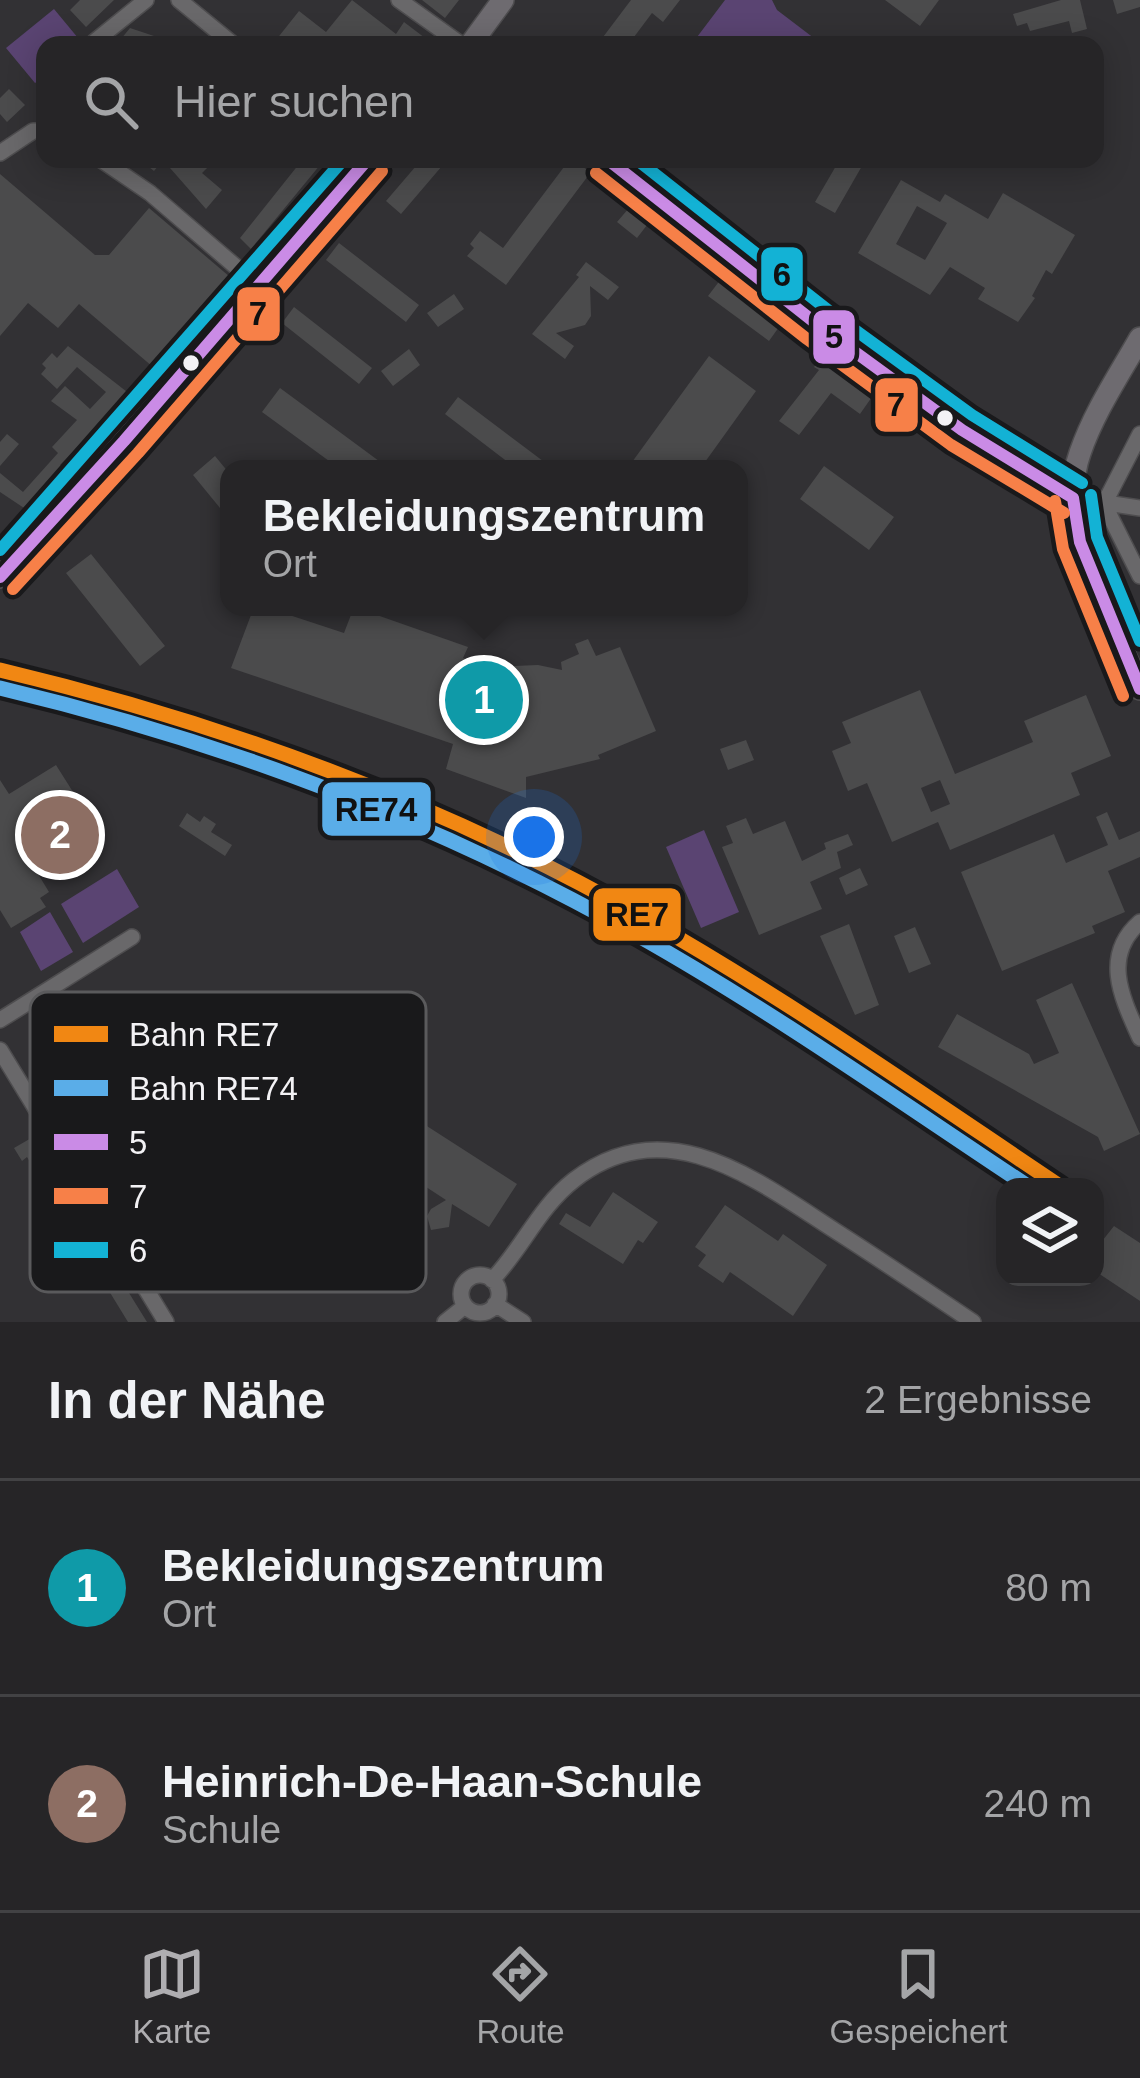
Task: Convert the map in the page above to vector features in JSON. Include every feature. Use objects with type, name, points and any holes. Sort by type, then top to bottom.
[{"type":"street","points":[[102,36],[146,0]]},
{"type":"street","points":[[179,0],[223,36]]},
{"type":"street","points":[[399,0],[453,36]]},
{"type":"street","points":[[473,36],[503,0]]},
{"type":"street","points":[[0,153],[36,131]]},
{"type":"street","points":[[113,168],[150,193],[256,284]]},
{"type":"street","points":[[0,577],[360,168]]},
{"type":"street","points":[[619,168],[818,325],[962,430],[1073,498],[1140,508]]},
{"type":"street","points":[[1140,338],[1081,449],[1073,498],[1080,542],[1140,689]]},
{"type":"street","points":[[1104,504],[1140,434]]},
{"type":"street","points":[[1104,504],[1140,576]]},
{"type":"street","points":[[1140,922],[1120,947],[1116,964],[1120,994],[1140,1038]]},
{"type":"street","points":[[45,992],[132,937]]},
{"type":"street","points":[[0,1020],[30,1001]]},
{"type":"street","points":[[0,1050],[30,1099]]},
{"type":"street","points":[[492,1280],[514,1258],[544,1210],[574,1179],[605,1162],[644,1151],[676,1152],[730,1164],[973,1322]]},
{"type":"street","points":[[482,1276],[492,1280],[499,1294],[495,1304],[479,1313],[465,1306],[461,1291],[467,1280],[482,1276]]},
{"type":"street","points":[[148,1292],[166,1322]]},
{"type":"street","points":[[495,1304],[523,1322]]},
{"type":"street","points":[[445,1322],[465,1306]]},
{"type":"shaded area","points":[[725,0],[772,0],[777,10],[811,36],[698,36]]},
{"type":"shaded area","points":[[54,9],[76,36],[36,36],[35,83],[6,48]]},
{"type":"shaded area","points":[[704,830],[739,912],[701,928],[666,847]]},
{"type":"shaded area","points":[[117,869],[139,907],[83,943],[61,904]]},
{"type":"shaded area","points":[[50,912],[73,952],[41,971],[20,932]]},
{"type":"building","points":[[80,0],[114,0],[86,27],[70,10]]},
{"type":"building","points":[[352,0],[396,34],[404,22],[422,36],[279,36],[299,11],[326,32]]},
{"type":"building","points":[[422,0],[459,0],[445,18]]},
{"type":"building","points":[[631,0],[680,0],[663,22],[652,13],[635,36],[604,36]]},
{"type":"building","points":[[885,0],[939,0],[920,26]]},
{"type":"building","points":[[1061,0],[1080,0],[1087,29],[1072,33],[1069,21],[1030,31],[1027,23],[1017,26],[1013,14]]},
{"type":"building","points":[[1113,0],[1140,0],[1140,7],[1117,14]]},
{"type":"building","points":[[130,28],[154,36],[123,36]]},
{"type":"building","points":[[9,89],[25,105],[7,122],[0,114],[0,98]]},
{"type":"building","points":[[170,168],[207,168],[202,173],[222,190],[206,209]]},
{"type":"building","points":[[296,168],[318,168],[251,249],[240,238]]},
{"type":"building","points":[[414,168],[440,168],[401,214],[386,201]]},
{"type":"building","points":[[563,168],[591,172],[506,285],[467,256],[480,231],[503,248]]},
{"type":"building","points":[[835,168],[861,168],[835,213],[815,202]]},
{"type":"building","points":[[0,174],[95,255],[109,255],[149,208],[230,277],[207,303],[215,310],[197,331],[190,324],[153,367],[79,304],[58,328],[28,303],[0,336]]},
{"type":"building","points":[[901,180],[940,202],[945,194],[988,219],[1003,193],[1075,235],[1052,274],[1046,270],[1018,322],[978,299],[985,288],[950,267],[930,295],[858,253]],"holes":[[[917,206],[947,223],[925,260],[896,244]]]},
{"type":"building","points":[[635,201],[654,216],[637,238],[617,222]]},
{"type":"building","points":[[339,243],[419,305],[406,322],[326,260]]},
{"type":"building","points":[[586,262],[619,287],[608,300],[590,286],[591,316],[585,325],[556,333],[574,346],[565,359],[532,334]]},
{"type":"building","points":[[724,275],[784,320],[769,341],[708,296]]},
{"type":"building","points":[[454,294],[464,309],[438,327],[427,313]]},
{"type":"building","points":[[294,307],[372,368],[359,384],[282,323]]},
{"type":"building","points":[[68,346],[131,395],[91,445],[81,443],[60,465],[66,470],[30,512],[0,492],[0,473],[23,492],[58,453],[52,447],[77,420],[51,401],[65,386],[90,409],[106,392],[77,367],[57,389],[41,374],[46,368],[42,364],[52,353],[57,358]]},
{"type":"building","points":[[409,349],[420,365],[393,386],[381,371]]},
{"type":"building","points":[[826,352],[846,367],[842,371],[874,394],[860,414],[831,393],[799,435],[779,421],[819,370],[814,367]]},
{"type":"building","points":[[709,356],[756,391],[706,460],[634,460]]},
{"type":"building","points":[[280,388],[378,460],[328,460],[262,412]]},
{"type":"building","points":[[458,397],[542,460],[505,460],[445,414]]},
{"type":"building","points":[[7,434],[19,444],[0,466],[0,442]]},
{"type":"building","points":[[215,456],[220,462],[220,508],[193,475]]},
{"type":"building","points":[[824,466],[894,517],[869,550],[800,499]]},
{"type":"building","points":[[91,554],[165,646],[140,666],[66,573]]},
{"type":"building","points":[[251,616],[292,616],[344,633],[351,616],[380,616],[468,647],[463,658],[486,667],[538,665],[562,670],[561,662],[579,654],[575,644],[588,639],[596,656],[620,647],[656,731],[598,755],[600,759],[526,777],[526,798],[446,769],[453,744],[231,668]]},
{"type":"building","points":[[920,690],[955,774],[1033,742],[1024,721],[1086,695],[1111,756],[1071,773],[1080,795],[950,850],[938,822],[892,842],[867,783],[848,791],[832,751],[851,743],[842,722]],"holes":[[[940,780],[950,804],[931,812],[921,788]]]},
{"type":"building","points":[[746,740],[754,760],[728,770],[720,749]]},
{"type":"building","points":[[56,765],[80,803],[18,841],[49,892],[40,898],[46,907],[11,928],[0,910],[0,780],[9,794]]},
{"type":"building","points":[[1107,812],[1119,840],[1140,831],[1140,857],[1108,871],[1125,912],[1092,926],[1095,933],[1002,971],[961,872],[1054,834],[1066,863],[1108,845],[1096,817]]},
{"type":"building","points":[[187,813],[200,822],[204,816],[216,824],[211,832],[232,845],[225,856],[179,826]]},
{"type":"building","points":[[746,818],[753,834],[785,821],[802,861],[826,849],[824,843],[848,834],[853,845],[837,852],[841,868],[810,882],[822,909],[759,935],[722,847],[733,843],[726,826]]},
{"type":"building","points":[[860,868],[868,885],[846,895],[839,878]]},
{"type":"building","points":[[849,924],[879,1005],[855,1015],[820,936]]},
{"type":"building","points":[[915,927],[931,964],[909,973],[894,936]]},
{"type":"building","points":[[1072,983],[1140,1134],[1104,1151],[1098,1137],[938,1047],[957,1014],[1029,1054],[1034,1064],[1059,1053],[1036,1000]]},
{"type":"building","points":[[426,1125],[517,1184],[489,1227],[452,1204],[449,1227],[431,1230],[427,1216],[446,1200],[426,1187]]},
{"type":"building","points":[[30,1139],[30,1162],[27,1157],[22,1161],[14,1148]]},
{"type":"building","points":[[613,1192],[658,1222],[643,1243],[638,1240],[623,1264],[559,1224],[566,1213],[590,1227]]},
{"type":"building","points":[[725,1205],[778,1241],[783,1234],[827,1265],[793,1316],[730,1272],[723,1283],[698,1266],[706,1255],[695,1247]]},
{"type":"building","points":[[1114,1226],[1140,1243],[1140,1301],[1104,1277],[1104,1239]]},
{"type":"building","points":[[110,1292],[129,1292],[147,1322],[128,1322]]},
{"type":"railway","points":[[216,738],[377,788]]},
{"type":"rail line","name":"RE7","points":[[0,670],[252,743],[494,840],[702,952],[1048,1178]]},
{"type":"rail line","name":"RE74","points":[[0,688],[247,760],[484,856],[637,935],[737,994],[1016,1178]]},
{"type":"transit line","name":"6","points":[[0,550],[336,168]]},
{"type":"transit line","name":"5","points":[[0,577],[360,168]]},
{"type":"transit line","name":"5","points":[[618,168],[818,325],[962,430],[1073,498]]},
{"type":"transit line","name":"6","points":[[647,168],[829,311],[972,415],[1082,483]]},
{"type":"transit line","name":"7","points":[[13,589],[138,453],[382,171]]},
{"type":"transit line","name":"7","points":[[596,173],[951,445],[1064,513]]},
{"type":"transit line","name":"6","points":[[1091,495],[1097,537],[1140,641]]},
{"type":"transit line","name":"5","points":[[1073,498],[1080,542],[1140,689]]},
{"type":"transit line","name":"7","points":[[1055,501],[1063,549],[1123,696]]},
{"type":"place","name":"Bekleidungszentrum","points":[[484,700]]},
{"type":"place","name":"Heinrich-De-Haan-Schule","points":[[60,835]]}]
